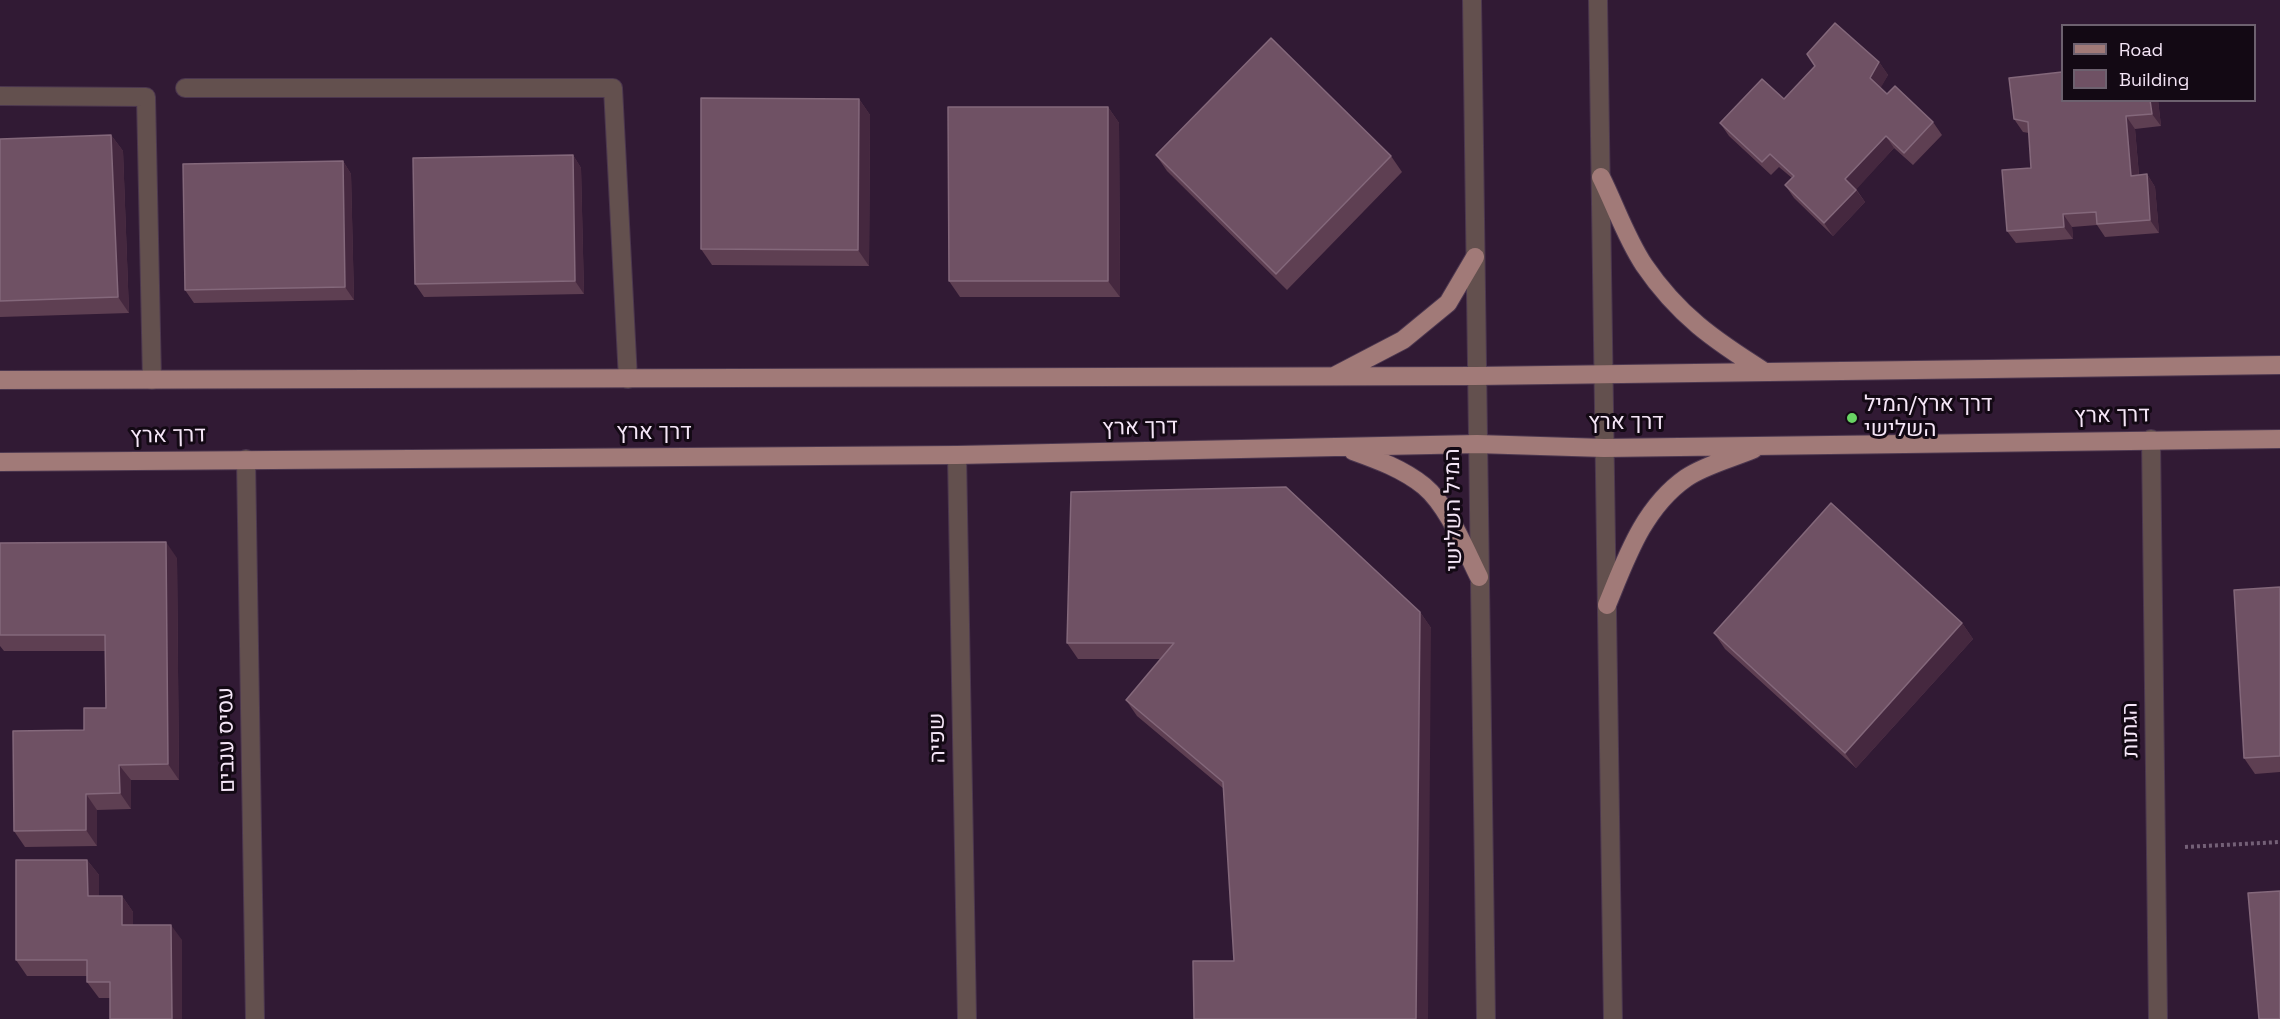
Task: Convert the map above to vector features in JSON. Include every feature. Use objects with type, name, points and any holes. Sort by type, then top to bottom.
[{"type":"main road","points":[[1600,177],[1643,264],[1678,307],[1712,339],[1764,372]]},
{"type":"main road","points":[[1333,376],[1403,340],[1448,303],[1475,257]]},
{"type":"main road","points":[[0,380],[1476,376],[2280,365]]},
{"type":"main road","name":"דרך ארץ","points":[[0,462],[957,455],[1477,444],[1604,448],[2280,439]]},
{"type":"main road","points":[[1606,605],[1631,547],[1651,511],[1687,477],[1764,445]]},
{"type":"main road","points":[[1343,447],[1390,465],[1425,487],[1452,523],[1479,577]]},
{"type":"street","name":"המיל השלישי","points":[[1472,0],[1486,1019]]},
{"type":"street","points":[[1598,0],[1613,1019]]},
{"type":"street","points":[[185,88],[613,88],[628,378]]},
{"type":"street","points":[[0,96],[146,97],[153,380]]},
{"type":"street","name":"הגתות","points":[[2151,440],[2158,1019]]},
{"type":"street","name":"שפיה","points":[[957,455],[967,1019]]},
{"type":"street","name":"עסיס ענבים","points":[[246,459],[255,1019]]},
{"type":"path","points":[[2156,848],[2280,842]]},
{"type":"building","points":[[1835,23],[1879,62],[1870,78],[1887,94],[1895,86],[1933,122],[1904,153],[1886,136],[1845,179],[1856,190],[1824,223],[1785,185],[1794,176],[1770,154],[1762,162],[1720,123],[1762,79],[1784,99],[1815,66],[1807,54]]},
{"type":"building","points":[[1271,38],[1391,156],[1276,274],[1156,155]]},
{"type":"building","points":[[2061,72],[2061,102],[2150,102],[2152,114],[2126,116],[2131,176],[2147,174],[2150,220],[2097,224],[2096,212],[2063,214],[2064,227],[2007,231],[2002,170],[2031,168],[2028,122],[2014,119],[2009,78]]},
{"type":"building","points":[[701,98],[859,99],[858,250],[701,249]]},
{"type":"building","points":[[948,107],[1108,107],[1108,281],[949,281]]},
{"type":"building","points":[[111,135],[118,297],[0,301],[0,139]]},
{"type":"building","points":[[573,155],[575,281],[415,284],[413,158]]},
{"type":"building","points":[[343,161],[345,287],[185,290],[183,164]]},
{"type":"building","points":[[1286,487],[1420,612],[1416,1019],[1194,1019],[1193,961],[1234,961],[1223,782],[1126,700],[1174,643],[1067,643],[1071,492]]},
{"type":"building","points":[[1831,503],[1962,623],[1845,753],[1714,633]]},
{"type":"building","points":[[166,542],[168,764],[119,765],[120,793],[86,794],[86,830],[14,831],[13,731],[84,730],[84,708],[106,708],[105,635],[0,635],[0,543]]},
{"type":"building","points":[[2280,587],[2280,756],[2244,758],[2234,590]]},
{"type":"building","points":[[16,860],[87,860],[88,896],[122,896],[122,925],[171,925],[172,1019],[110,1019],[110,982],[87,982],[87,960],[16,960]]},
{"type":"building","points":[[2280,891],[2280,1019],[2259,1019],[2248,893]]},
{"type":"place","name":"דרך ארץ/המיל השלישי","points":[[1852,418]]}]
